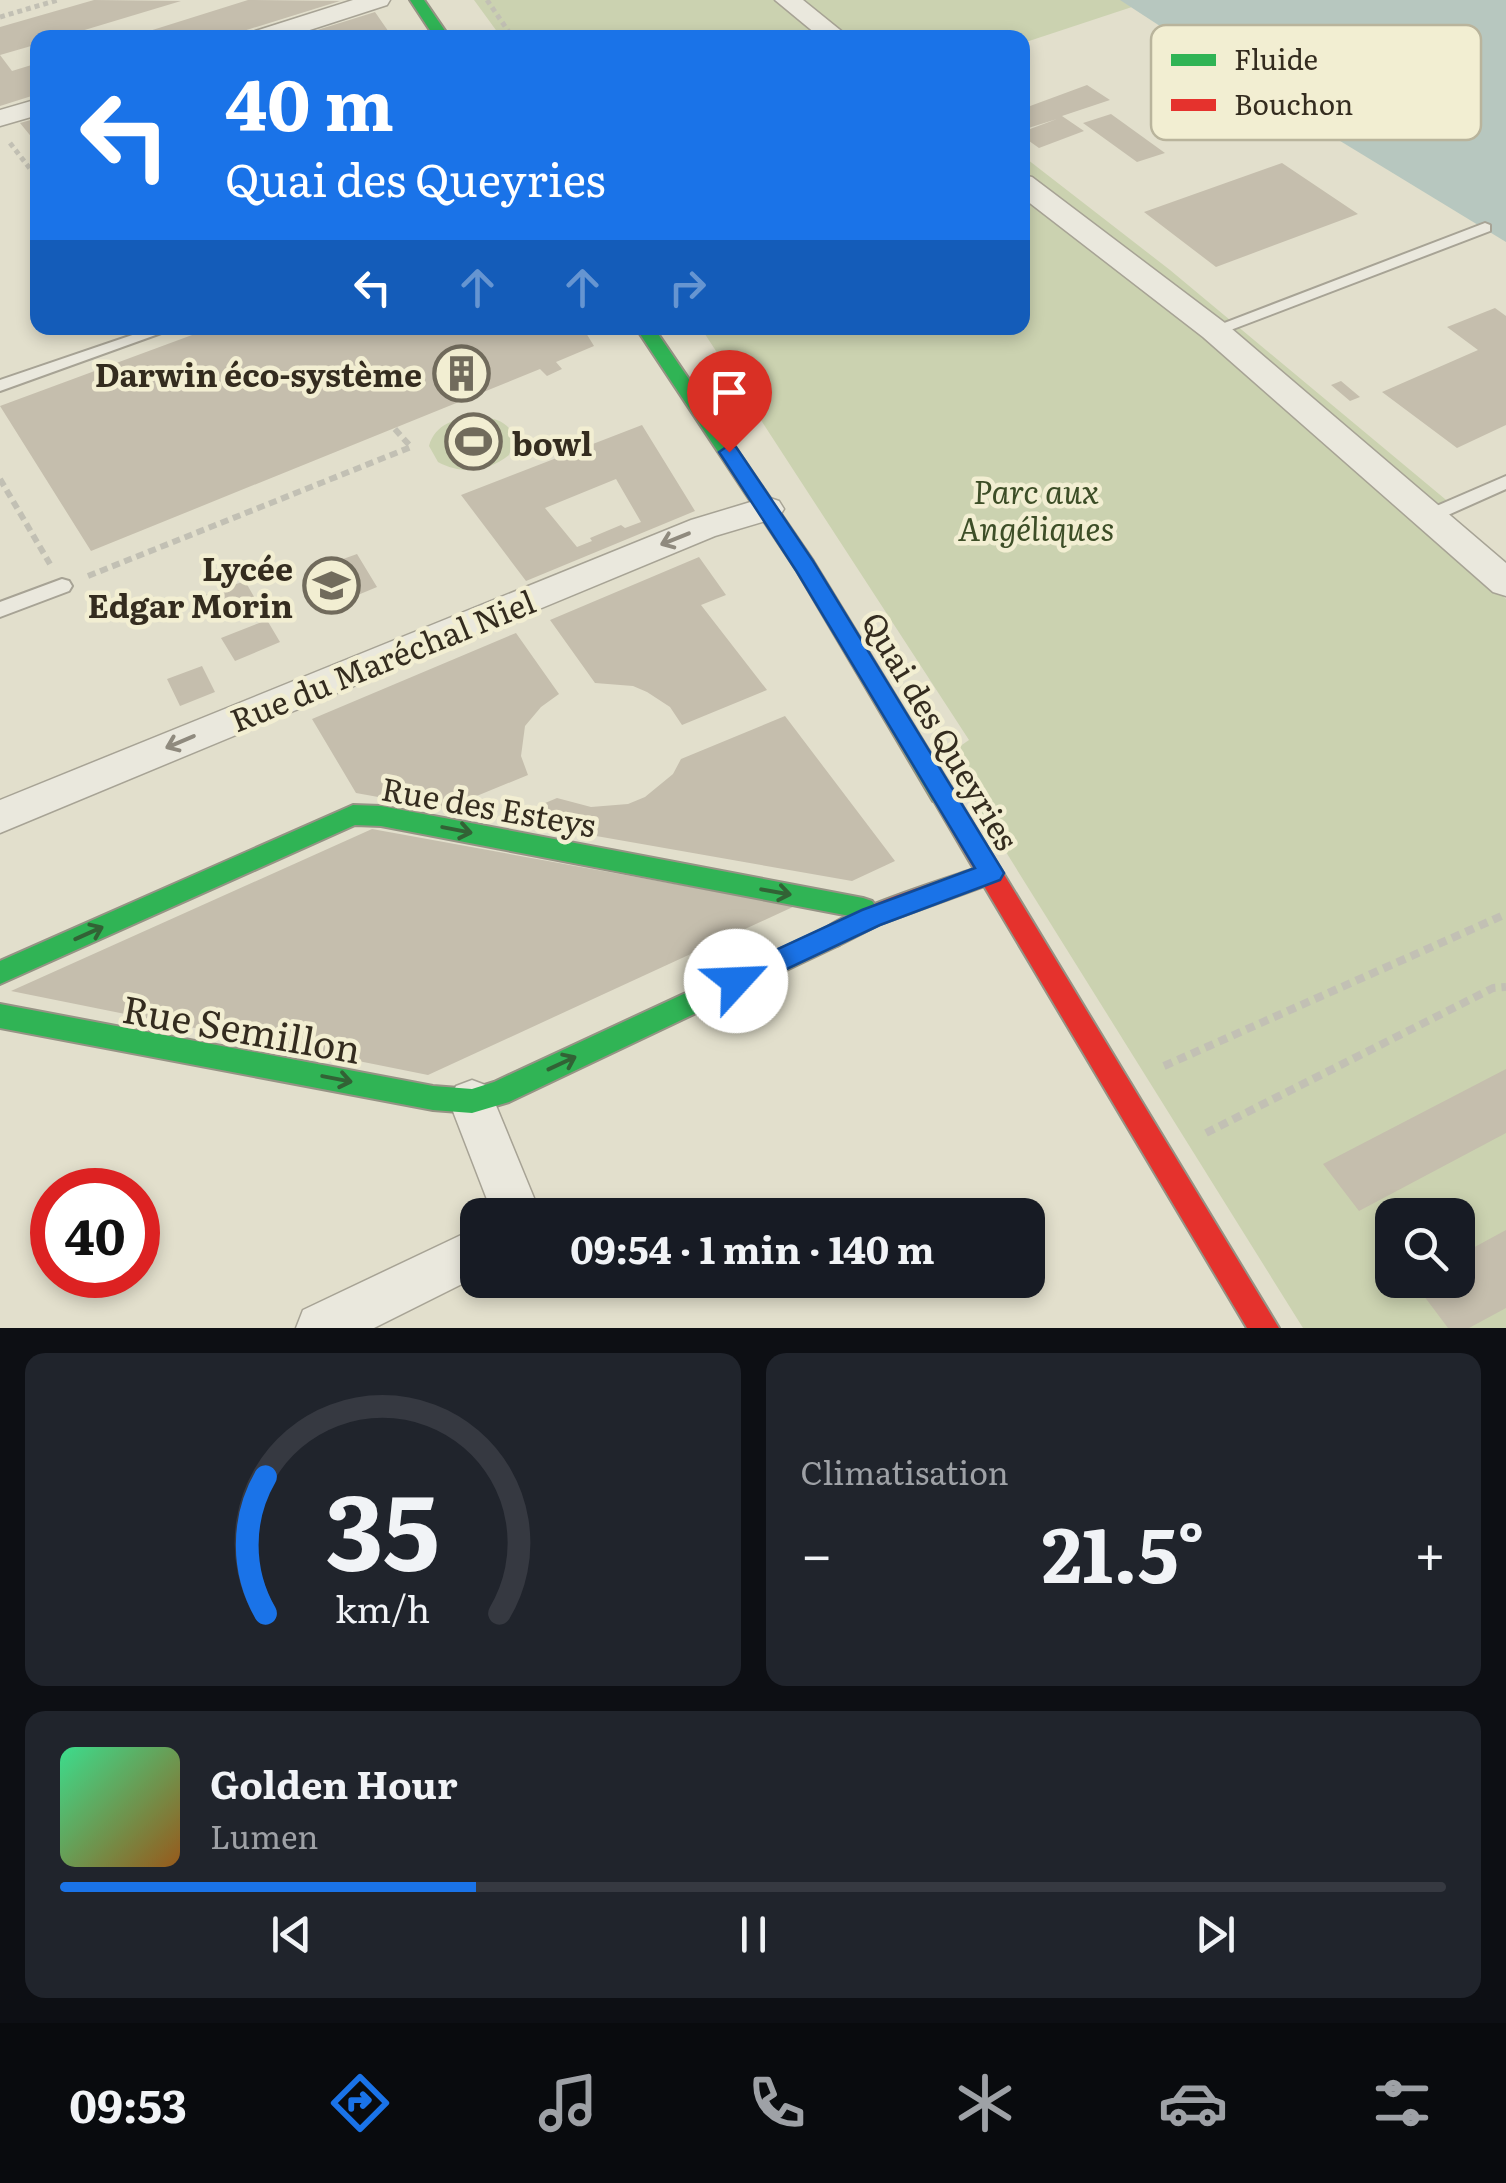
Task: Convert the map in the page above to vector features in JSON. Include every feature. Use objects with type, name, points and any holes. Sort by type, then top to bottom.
[{"type":"street","points":[[283,30],[378,0]]},
{"type":"street","points":[[417,0],[438,30]]},
{"type":"street","points":[[787,0],[827,30]]},
{"type":"street","points":[[0,118],[30,109]]},
{"type":"street","points":[[1030,189],[1214,330],[1506,583]]},
{"type":"street","name":"Quai des Queyries","points":[[651,335],[767,509],[992,873],[1264,1328]]},
{"type":"street","name":"Rue du Maréchal Niel","points":[[0,817],[703,528],[767,509]]},
{"type":"street","name":"Rue des Esteys","points":[[0,973],[353,815],[381,816],[863,908],[871,917]]},
{"type":"street","points":[[509,1198],[472,1101],[499,1093],[871,917],[992,873]]},
{"type":"street","name":"Rue Semillon","points":[[0,1016],[433,1098],[472,1101]]},
{"type":"street","points":[[321,1328],[460,1259]]},
{"type":"lane","points":[[1214,330],[1485,228]]},
{"type":"lane","points":[[0,386],[148,335]]},
{"type":"lane","points":[[1432,516],[1506,482]]},
{"type":"lane","points":[[0,610],[62,586]]},
{"type":"path","points":[[0,18],[58,0]]},
{"type":"path","points":[[487,0],[508,30]]},
{"type":"path","points":[[0,130],[30,168]]},
{"type":"path","points":[[0,479],[62,586],[412,447],[394,428]]},
{"type":"path","points":[[1118,1086],[1506,914]]},
{"type":"path","points":[[1160,1156],[1493,988],[1506,987]]},
{"type":"green space","points":[[474,0],[1125,0],[1135,6],[1030,41],[1030,30],[496,30]]},
{"type":"green space","name":"Parc aux Angéliques","points":[[1030,161],[1170,270],[1457,509],[1426,524],[1506,599],[1506,1328],[1303,1328],[946,756],[969,740],[706,335],[1030,335]]},
{"type":"green space","name":"bowl","points":[[477,416],[495,419],[509,428],[515,438],[509,455],[475,470],[456,469],[438,462],[429,446],[436,432],[454,421]]},
{"type":"shaded area","points":[[1120,0],[1506,0],[1506,242],[1339,140],[1481,140],[1481,25],[1158,25]]},
{"type":"building","points":[[94,0],[181,1],[85,30],[30,30],[30,46],[0,55],[0,27]]},
{"type":"building","points":[[248,0],[340,1],[247,30],[152,30]]},
{"type":"building","points":[[375,12],[387,30],[317,30]]},
{"type":"building","points":[[0,55],[12,71],[30,65],[30,97],[0,106]]},
{"type":"building","points":[[1087,85],[1110,100],[1062,116],[1084,131],[1039,148],[1030,142],[1030,129],[1057,119],[1030,127],[1030,106]]},
{"type":"building","points":[[1111,114],[1165,153],[1137,162],[1083,123]]},
{"type":"building","points":[[30,120],[30,135],[20,123]]},
{"type":"building","points":[[1282,163],[1358,214],[1216,267],[1144,212]]},
{"type":"building","points":[[1495,308],[1506,316],[1506,425],[1457,448],[1382,392],[1478,350],[1447,327]]},
{"type":"building","points":[[192,335],[587,335],[594,346],[556,362],[562,369],[547,376],[540,369],[91,551],[0,406]]},
{"type":"building","points":[[1341,381],[1360,397],[1350,401],[1331,385]]},
{"type":"building","points":[[642,425],[695,511],[526,581],[461,495]],"holes":[[[616,479],[641,522],[625,528],[621,525],[577,547],[545,508]]]},
{"type":"building","name":"Lycée Edgar Morin","points":[[357,554],[377,587],[329,607],[307,572]]},
{"type":"building","points":[[699,557],[726,595],[701,605],[767,690],[682,725],[670,707],[647,692],[633,686],[595,683],[550,620]]},
{"type":"building","points":[[245,581],[257,602],[215,619],[202,596]]},
{"type":"building","points":[[267,620],[280,642],[235,661],[221,638]]},
{"type":"building","points":[[516,633],[559,694],[525,726],[521,756],[528,775],[445,809],[356,793],[312,719]]},
{"type":"building","points":[[202,666],[215,692],[180,706],[167,679]]},
{"type":"building","points":[[785,716],[895,861],[852,881],[505,820],[557,798],[591,807],[628,804],[645,797],[673,774],[681,759]]},
{"type":"building","points":[[372,829],[795,906],[428,1075],[11,991]]},
{"type":"building","points":[[1506,1069],[1506,1133],[1384,1198],[1375,1198],[1375,1203],[1359,1211],[1323,1164]]},
{"type":"building","points":[[1506,1230],[1506,1308],[1469,1328],[1448,1328],[1426,1298],[1475,1298],[1475,1247]]},
{"type":"traffic: fast","points":[[417,0],[438,30]]},
{"type":"traffic: fast","points":[[650,335],[805,566],[942,794]]},
{"type":"traffic: fast","points":[[0,973],[353,815],[381,816],[863,908],[871,917]]},
{"type":"traffic: fast","points":[[0,1016],[433,1098],[472,1101],[499,1093],[830,937]]},
{"type":"traffic: jam","points":[[942,794],[1264,1328]]},
{"type":"traffic: jam","points":[[830,937],[871,917],[991,873]]},
{"type":"place","name":"Darwin éco-système","points":[[461,373]]},
{"type":"place","name":"bowl","points":[[473,442]]},
{"type":"place","name":"Lycée Edgar Morin","points":[[332,585]]},
{"type":"route","points":[[729,452],[805,566],[992,873],[871,917],[736,981]]}]
